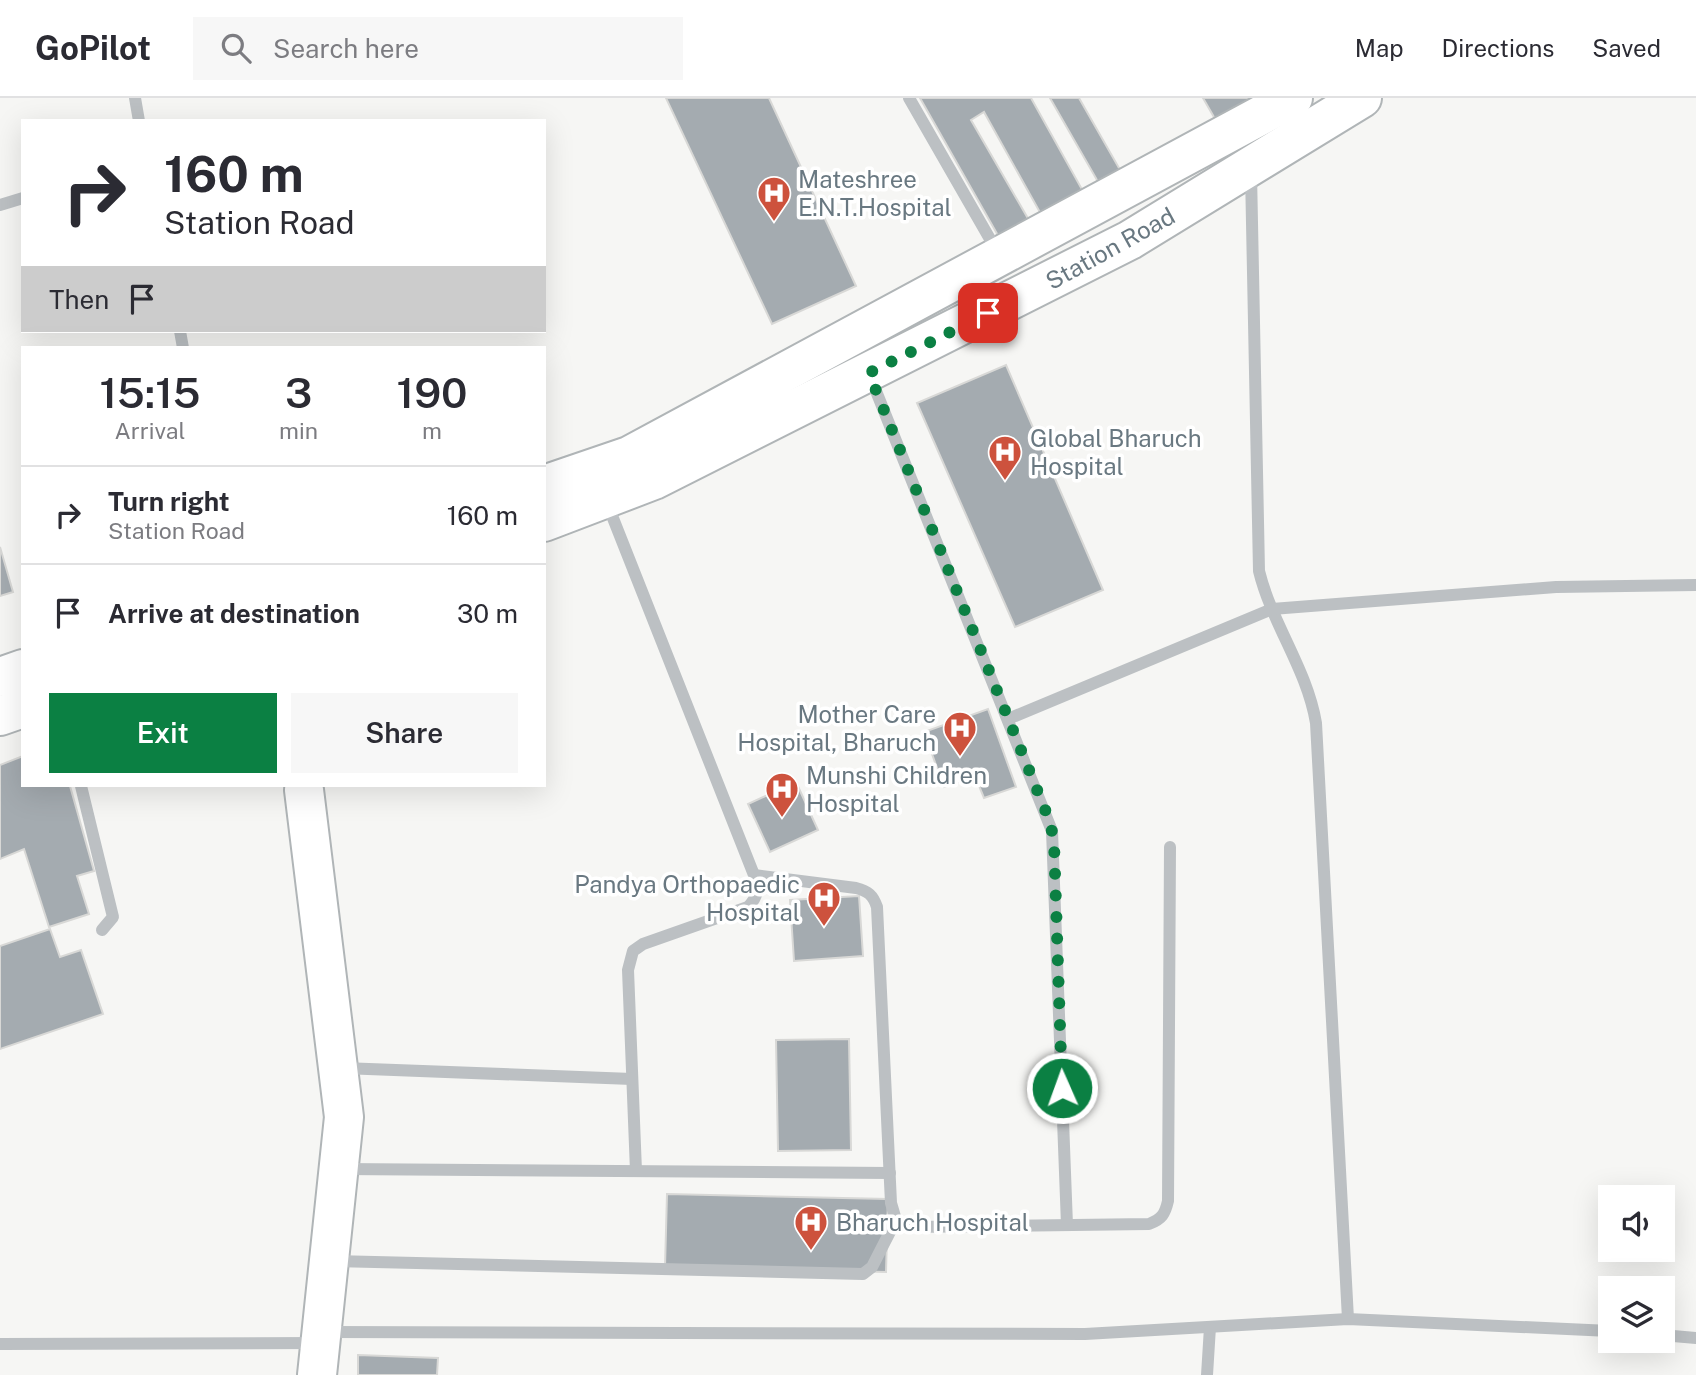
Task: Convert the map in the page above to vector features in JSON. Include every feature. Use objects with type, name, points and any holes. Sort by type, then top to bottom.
[{"type":"main road","name":"Station Road","points":[[546,484],[629,456],[1000,256],[1362,98]]},
{"type":"main road","name":"Station Road","points":[[546,521],[654,480],[1130,240],[1239,150],[1278,102]]},
{"type":"main road","points":[[0,677],[21,670]]},
{"type":"main road","points":[[0,716],[21,709]]},
{"type":"main road","points":[[303,787],[344,1117],[320,1350]]},
{"type":"street","points":[[135,98],[139,119]]},
{"type":"street","points":[[909,98],[1000,256]]},
{"type":"street","points":[[1239,150],[1259,571],[1272,609],[1310,694],[1316,723],[1348,1319]]},
{"type":"street","points":[[0,205],[21,199]]},
{"type":"street","points":[[869,373],[1050,822],[1054,842],[1067,1225]]},
{"type":"street","points":[[606,498],[754,875],[758,893],[748,907],[643,944],[633,951],[628,970],[636,1171]]},
{"type":"street","points":[[1008,719],[1272,609],[1556,587],[1696,585]]},
{"type":"street","points":[[81,787],[113,917],[102,930]]},
{"type":"street","points":[[896,1220],[910,1227],[1149,1224],[1165,1214],[1168,1201],[1170,848]]},
{"type":"street","points":[[329,1261],[863,1274],[872,1267],[896,1220],[891,1203],[877,907],[874,897],[856,888],[754,875]]},
{"type":"street","points":[[338,1068],[632,1079]]},
{"type":"street","points":[[338,1169],[890,1173]]},
{"type":"street","points":[[0,1344],[320,1350],[1085,1334],[1348,1319],[1598,1330]]},
{"type":"street","points":[[1207,1375],[1210,1327]]},
{"type":"street","points":[[1675,1336],[1696,1338]]},
{"type":"building","points":[[666,98],[769,98],[856,286],[772,324]]},
{"type":"building","points":[[920,98],[1031,98],[1084,193],[1042,216],[984,112],[971,120],[1030,222],[1000,239]]},
{"type":"building","points":[[1050,98],[1079,98],[1123,175],[1101,187]]},
{"type":"building","points":[[1203,98],[1259,98],[1218,124]]},
{"type":"building","points":[[1006,365],[1103,590],[1015,627],[917,403]]},
{"type":"building","points":[[0,547],[13,592],[0,596]]},
{"type":"building","points":[[988,709],[1016,787],[984,798],[975,776],[944,787],[924,732]]},
{"type":"building","points":[[21,757],[21,787],[70,787],[94,871],[77,876],[89,914],[49,927],[24,849],[0,859],[0,765]]},
{"type":"building","points":[[796,782],[818,830],[770,852],[748,804]]},
{"type":"building","points":[[859,896],[863,956],[794,961],[790,900]]},
{"type":"building","points":[[50,929],[60,957],[81,950],[103,1014],[0,1049],[0,946]]},
{"type":"building","points":[[849,1039],[851,1150],[778,1151],[776,1040]]},
{"type":"building","points":[[667,1194],[888,1199],[886,1272],[665,1267]]},
{"type":"building","points":[[358,1355],[438,1358],[437,1375],[358,1375]]},
{"type":"place","name":"Mateshree E.N.T.Hospital","points":[[774,223]]},
{"type":"place","name":"Global Bharuch Hospital","points":[[1005,482]]},
{"type":"place","name":"Mother Care Hospital, Bharuch","points":[[960,758]]},
{"type":"place","name":"Munshi Children Hospital","points":[[782,819]]},
{"type":"place","name":"Pandya Orthopaedic Hospital","points":[[824,928]]},
{"type":"place","name":"Bharuch Hospital","points":[[811,1252]]},
{"type":"route","points":[[988,313],[869,373],[1050,822],[1054,842],[1062,1088]]}]
